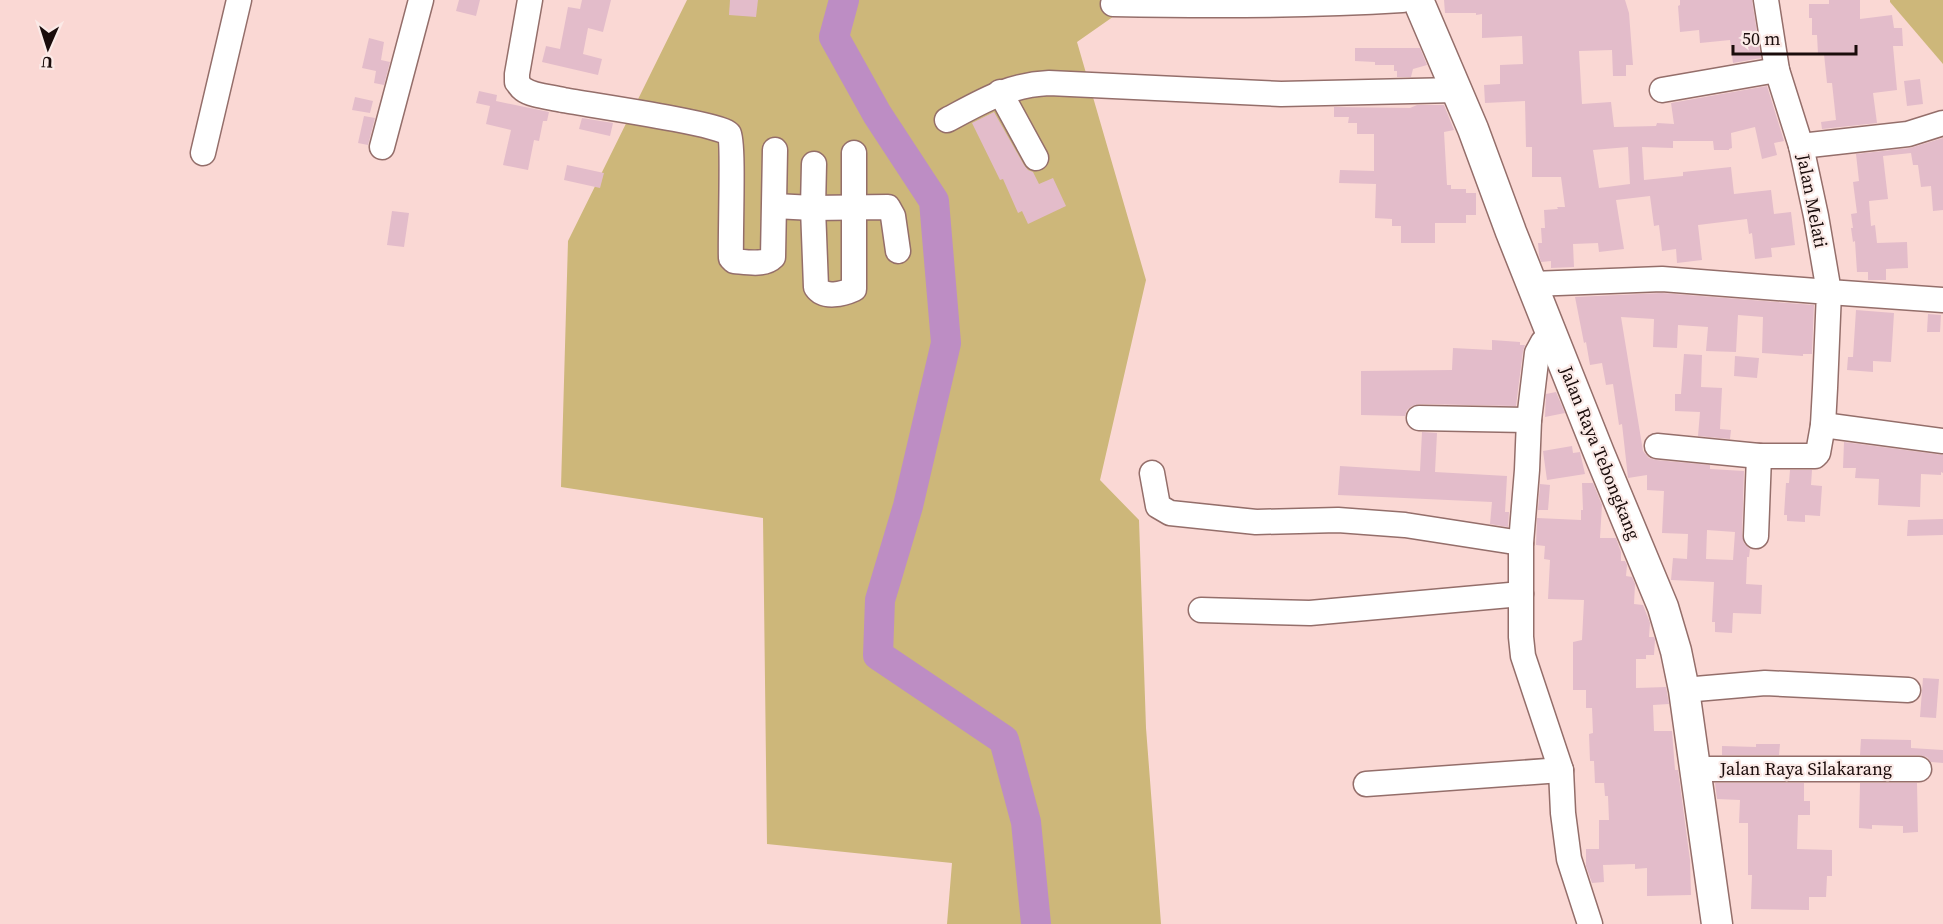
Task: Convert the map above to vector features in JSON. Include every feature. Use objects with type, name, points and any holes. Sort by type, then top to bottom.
[{"type":"main road","name":"Jalan Raya Tebongkang","points":[[1418,0],[1494,182],[1511,232],[1663,607],[1676,651],[1684,690],[1717,924]]},
{"type":"street","points":[[203,153],[239,0]]},
{"type":"street","points":[[382,147],[421,0]]},
{"type":"street","points":[[530,0],[517,74],[517,82],[523,90],[598,107],[709,125],[730,135],[731,258],[734,261],[764,262],[774,257],[775,150]]},
{"type":"street","points":[[1113,4],[1195,6],[1402,0]]},
{"type":"street","name":"Jalan Melati","points":[[1759,456],[1815,456],[1820,449],[1828,292],[1816,216],[1801,146],[1777,70],[1766,0]]},
{"type":"street","points":[[1662,90],[1777,70]]},
{"type":"street","points":[[947,120],[1000,92],[1049,83],[1281,94],[1456,90]]},
{"type":"street","points":[[1000,92],[1036,158]]},
{"type":"street","points":[[1801,146],[1908,134],[1943,123]]},
{"type":"street","points":[[814,164],[816,287],[820,293],[825,294],[846,293],[854,289],[854,153]]},
{"type":"street","points":[[775,206],[888,207],[893,216],[898,251]]},
{"type":"street","points":[[1532,284],[1662,279],[1943,300]]},
{"type":"street","points":[[1553,334],[1543,342],[1537,353],[1529,420],[1521,543],[1521,646],[1561,770],[1563,813],[1569,859],[1590,924]]},
{"type":"street","points":[[1419,418],[1529,420]]},
{"type":"street","points":[[1823,424],[1943,441]]},
{"type":"street","points":[[1657,446],[1759,456],[1756,536]]},
{"type":"street","points":[[1152,473],[1158,506],[1170,513],[1256,522],[1338,520],[1405,525],[1521,543]]},
{"type":"street","points":[[1202,610],[1310,613],[1521,594]]},
{"type":"street","points":[[1684,690],[1765,683],[1908,690]]},
{"type":"street","name":"Jalan Raya Silakarang","points":[[1694,769],[1919,768]]},
{"type":"street","points":[[1366,784],[1561,770]]},
{"type":"shaded area","points":[[687,0],[1137,0],[1077,42],[1146,280],[1100,480],[1139,520],[1146,728],[1161,924],[947,924],[952,863],[767,844],[763,518],[561,487],[568,241]]},
{"type":"shaded area","points":[[1890,0],[1943,0],[1943,64],[1890,2]]},
{"type":"building","points":[[459,0],[480,0],[476,16],[456,11]]},
{"type":"building","points":[[582,0],[611,0],[603,32],[588,28],[583,54],[602,59],[598,75],[542,62],[546,46],[560,49],[568,7],[580,9]]},
{"type":"building","points":[[730,0],[758,0],[756,17],[729,15]]},
{"type":"building","points":[[1444,0],[1625,0],[1629,13],[1633,65],[1626,65],[1626,76],[1613,76],[1612,50],[1579,51],[1582,104],[1611,102],[1614,127],[1656,126],[1657,123],[1674,124],[1671,103],[1767,86],[1784,141],[1774,143],[1777,155],[1762,159],[1755,127],[1731,133],[1732,148],[1729,150],[1714,150],[1713,141],[1673,141],[1673,148],[1642,147],[1644,180],[1683,176],[1683,172],[1731,167],[1734,194],[1771,190],[1774,214],[1791,212],[1795,245],[1771,248],[1772,257],[1755,259],[1752,233],[1749,234],[1747,219],[1698,225],[1702,260],[1677,263],[1676,249],[1662,251],[1659,225],[1654,226],[1650,196],[1616,200],[1624,249],[1599,252],[1598,243],[1573,244],[1574,267],[1551,268],[1551,261],[1541,262],[1538,243],[1542,243],[1541,228],[1545,228],[1544,210],[1565,207],[1561,177],[1532,177],[1532,147],[1526,147],[1525,101],[1485,103],[1484,85],[1500,84],[1500,65],[1523,64],[1522,36],[1482,38],[1482,14],[1445,13]],"holes":[[[1628,147],[1630,184],[1599,188],[1593,150]]]},
{"type":"building","points":[[1680,0],[1752,0],[1761,58],[1733,63],[1730,40],[1700,43],[1699,30],[1680,32],[1678,6]]},
{"type":"building","points":[[1829,0],[1860,0],[1860,19],[1892,15],[1894,28],[1902,28],[1903,46],[1893,46],[1897,90],[1873,93],[1877,123],[1822,129],[1821,122],[1836,120],[1832,83],[1827,83],[1824,54],[1818,54],[1817,35],[1812,35],[1809,4],[1829,4]]},
{"type":"building","points":[[369,38],[384,42],[381,60],[390,62],[384,85],[374,83],[376,71],[362,68]]},
{"type":"building","points":[[1355,48],[1420,48],[1427,65],[1413,69],[1411,77],[1397,77],[1394,65],[1375,65],[1375,62],[1355,61]]},
{"type":"building","points":[[1920,79],[1923,104],[1907,106],[1904,81]]},
{"type":"building","points":[[479,91],[497,95],[496,101],[549,112],[547,121],[543,121],[539,141],[534,140],[528,170],[503,165],[511,130],[486,124],[490,106],[476,103]]},
{"type":"building","points":[[355,97],[373,101],[370,113],[352,110]]},
{"type":"building","points":[[1417,105],[1444,105],[1454,130],[1444,132],[1447,185],[1451,185],[1451,189],[1466,189],[1466,193],[1476,193],[1476,215],[1466,215],[1466,223],[1435,223],[1435,243],[1401,243],[1401,226],[1392,226],[1392,219],[1375,218],[1376,184],[1339,183],[1340,170],[1374,171],[1374,134],[1357,134],[1357,123],[1348,123],[1349,117],[1334,117],[1334,107],[1410,108]]},
{"type":"building","points":[[994,112],[1024,165],[1033,172],[1039,184],[1053,178],[1066,206],[1028,224],[1022,211],[1018,213],[1003,179],[1000,180],[972,123]]},
{"type":"building","points":[[364,116],[375,118],[368,145],[358,143]]},
{"type":"building","points":[[582,118],[613,123],[610,136],[579,129]]},
{"type":"building","points":[[1943,138],[1943,210],[1933,211],[1931,186],[1921,187],[1918,165],[1913,165],[1911,153],[1883,156],[1888,199],[1869,201],[1871,226],[1875,225],[1877,243],[1907,242],[1908,268],[1886,269],[1886,280],[1868,280],[1868,272],[1857,272],[1855,241],[1853,242],[1851,228],[1853,228],[1851,214],[1857,213],[1853,182],[1859,181],[1856,154],[1910,148]]},
{"type":"building","points":[[567,165],[604,173],[600,188],[564,180]]},
{"type":"building","points":[[392,211],[409,213],[404,247],[387,245]]},
{"type":"building","points":[[1662,293],[1814,305],[1812,354],[1803,354],[1803,356],[1762,353],[1763,317],[1738,315],[1736,352],[1706,351],[1708,327],[1678,325],[1677,348],[1653,347],[1654,319],[1621,317],[1643,451],[1649,458],[1656,460],[1710,465],[1710,469],[1744,471],[1742,535],[1744,543],[1750,549],[1749,557],[1747,557],[1746,584],[1762,585],[1761,614],[1733,613],[1732,633],[1715,632],[1715,622],[1712,622],[1714,582],[1671,580],[1673,558],[1687,559],[1688,534],[1662,533],[1664,491],[1647,490],[1647,475],[1628,478],[1622,424],[1619,425],[1613,384],[1606,385],[1602,363],[1590,365],[1575,297]],"holes":[[[1707,530],[1735,532],[1733,560],[1706,559]]]},
{"type":"building","points":[[1856,310],[1894,313],[1891,362],[1873,361],[1873,372],[1847,370],[1848,357],[1853,357]]},
{"type":"building","points":[[1928,314],[1941,315],[1940,332],[1927,332]]},
{"type":"building","points":[[1492,340],[1520,342],[1520,345],[1525,345],[1516,406],[1419,404],[1407,410],[1405,416],[1361,415],[1361,371],[1452,370],[1453,348],[1492,350]]},
{"type":"building","points":[[1684,354],[1702,355],[1701,387],[1722,388],[1720,429],[1731,430],[1730,439],[1698,436],[1700,412],[1675,411],[1675,394],[1681,394]]},
{"type":"building","points":[[1735,356],[1759,358],[1757,378],[1734,376]]},
{"type":"building","points":[[1556,392],[1565,413],[1545,417],[1546,394]]},
{"type":"building","points":[[1422,432],[1437,433],[1435,472],[1507,476],[1505,512],[1509,512],[1508,527],[1490,524],[1492,502],[1338,495],[1340,466],[1420,471]]},
{"type":"building","points":[[1844,442],[1943,455],[1943,473],[1941,472],[1941,475],[1921,474],[1920,507],[1878,505],[1879,479],[1855,478],[1856,468],[1843,468]]},
{"type":"building","points":[[1572,446],[1573,453],[1580,452],[1585,474],[1547,480],[1543,451]]},
{"type":"building","points":[[1790,470],[1812,470],[1811,485],[1822,486],[1820,516],[1805,515],[1805,522],[1787,521],[1787,515],[1784,515],[1786,483],[1789,483]]},
{"type":"building","points":[[1582,483],[1593,483],[1602,505],[1600,538],[1616,538],[1621,552],[1621,561],[1625,561],[1627,565],[1626,576],[1632,577],[1635,584],[1634,604],[1643,605],[1650,623],[1649,637],[1655,639],[1654,655],[1646,655],[1646,659],[1636,659],[1636,688],[1666,687],[1669,704],[1653,705],[1654,731],[1672,731],[1675,770],[1678,770],[1690,860],[1691,895],[1647,896],[1647,868],[1635,869],[1635,864],[1603,865],[1604,882],[1592,883],[1586,866],[1586,849],[1599,849],[1599,820],[1609,820],[1608,796],[1605,796],[1604,783],[1595,783],[1594,761],[1590,761],[1589,734],[1593,733],[1592,708],[1586,708],[1586,690],[1573,690],[1573,642],[1582,640],[1584,600],[1548,599],[1550,560],[1544,559],[1545,546],[1536,545],[1537,518],[1581,520]]},
{"type":"building","points":[[1540,484],[1550,485],[1548,510],[1538,510]]},
{"type":"building","points":[[1943,519],[1943,535],[1907,536],[1908,520]]},
{"type":"building","points":[[1923,678],[1939,679],[1936,718],[1920,717]]},
{"type":"building","points":[[1861,739],[1911,740],[1911,748],[1943,750],[1943,763],[1931,762],[1927,757],[1919,755],[1860,755]]},
{"type":"building","points":[[1756,744],[1780,744],[1779,755],[1722,755],[1722,746],[1756,747]]},
{"type":"building","points":[[1715,783],[1804,783],[1804,801],[1810,801],[1810,815],[1798,815],[1797,849],[1832,850],[1832,876],[1827,876],[1826,897],[1809,897],[1809,910],[1751,909],[1752,875],[1748,875],[1748,823],[1739,823],[1740,800],[1717,799]]},
{"type":"building","points":[[1860,783],[1917,783],[1918,832],[1903,833],[1903,826],[1872,825],[1872,829],[1859,828]]},
{"type":"waterway","points":[[844,0],[834,37],[877,114],[934,201],[946,343],[908,506],[880,600],[878,655],[1004,740],[1026,822],[1036,924]]}]
